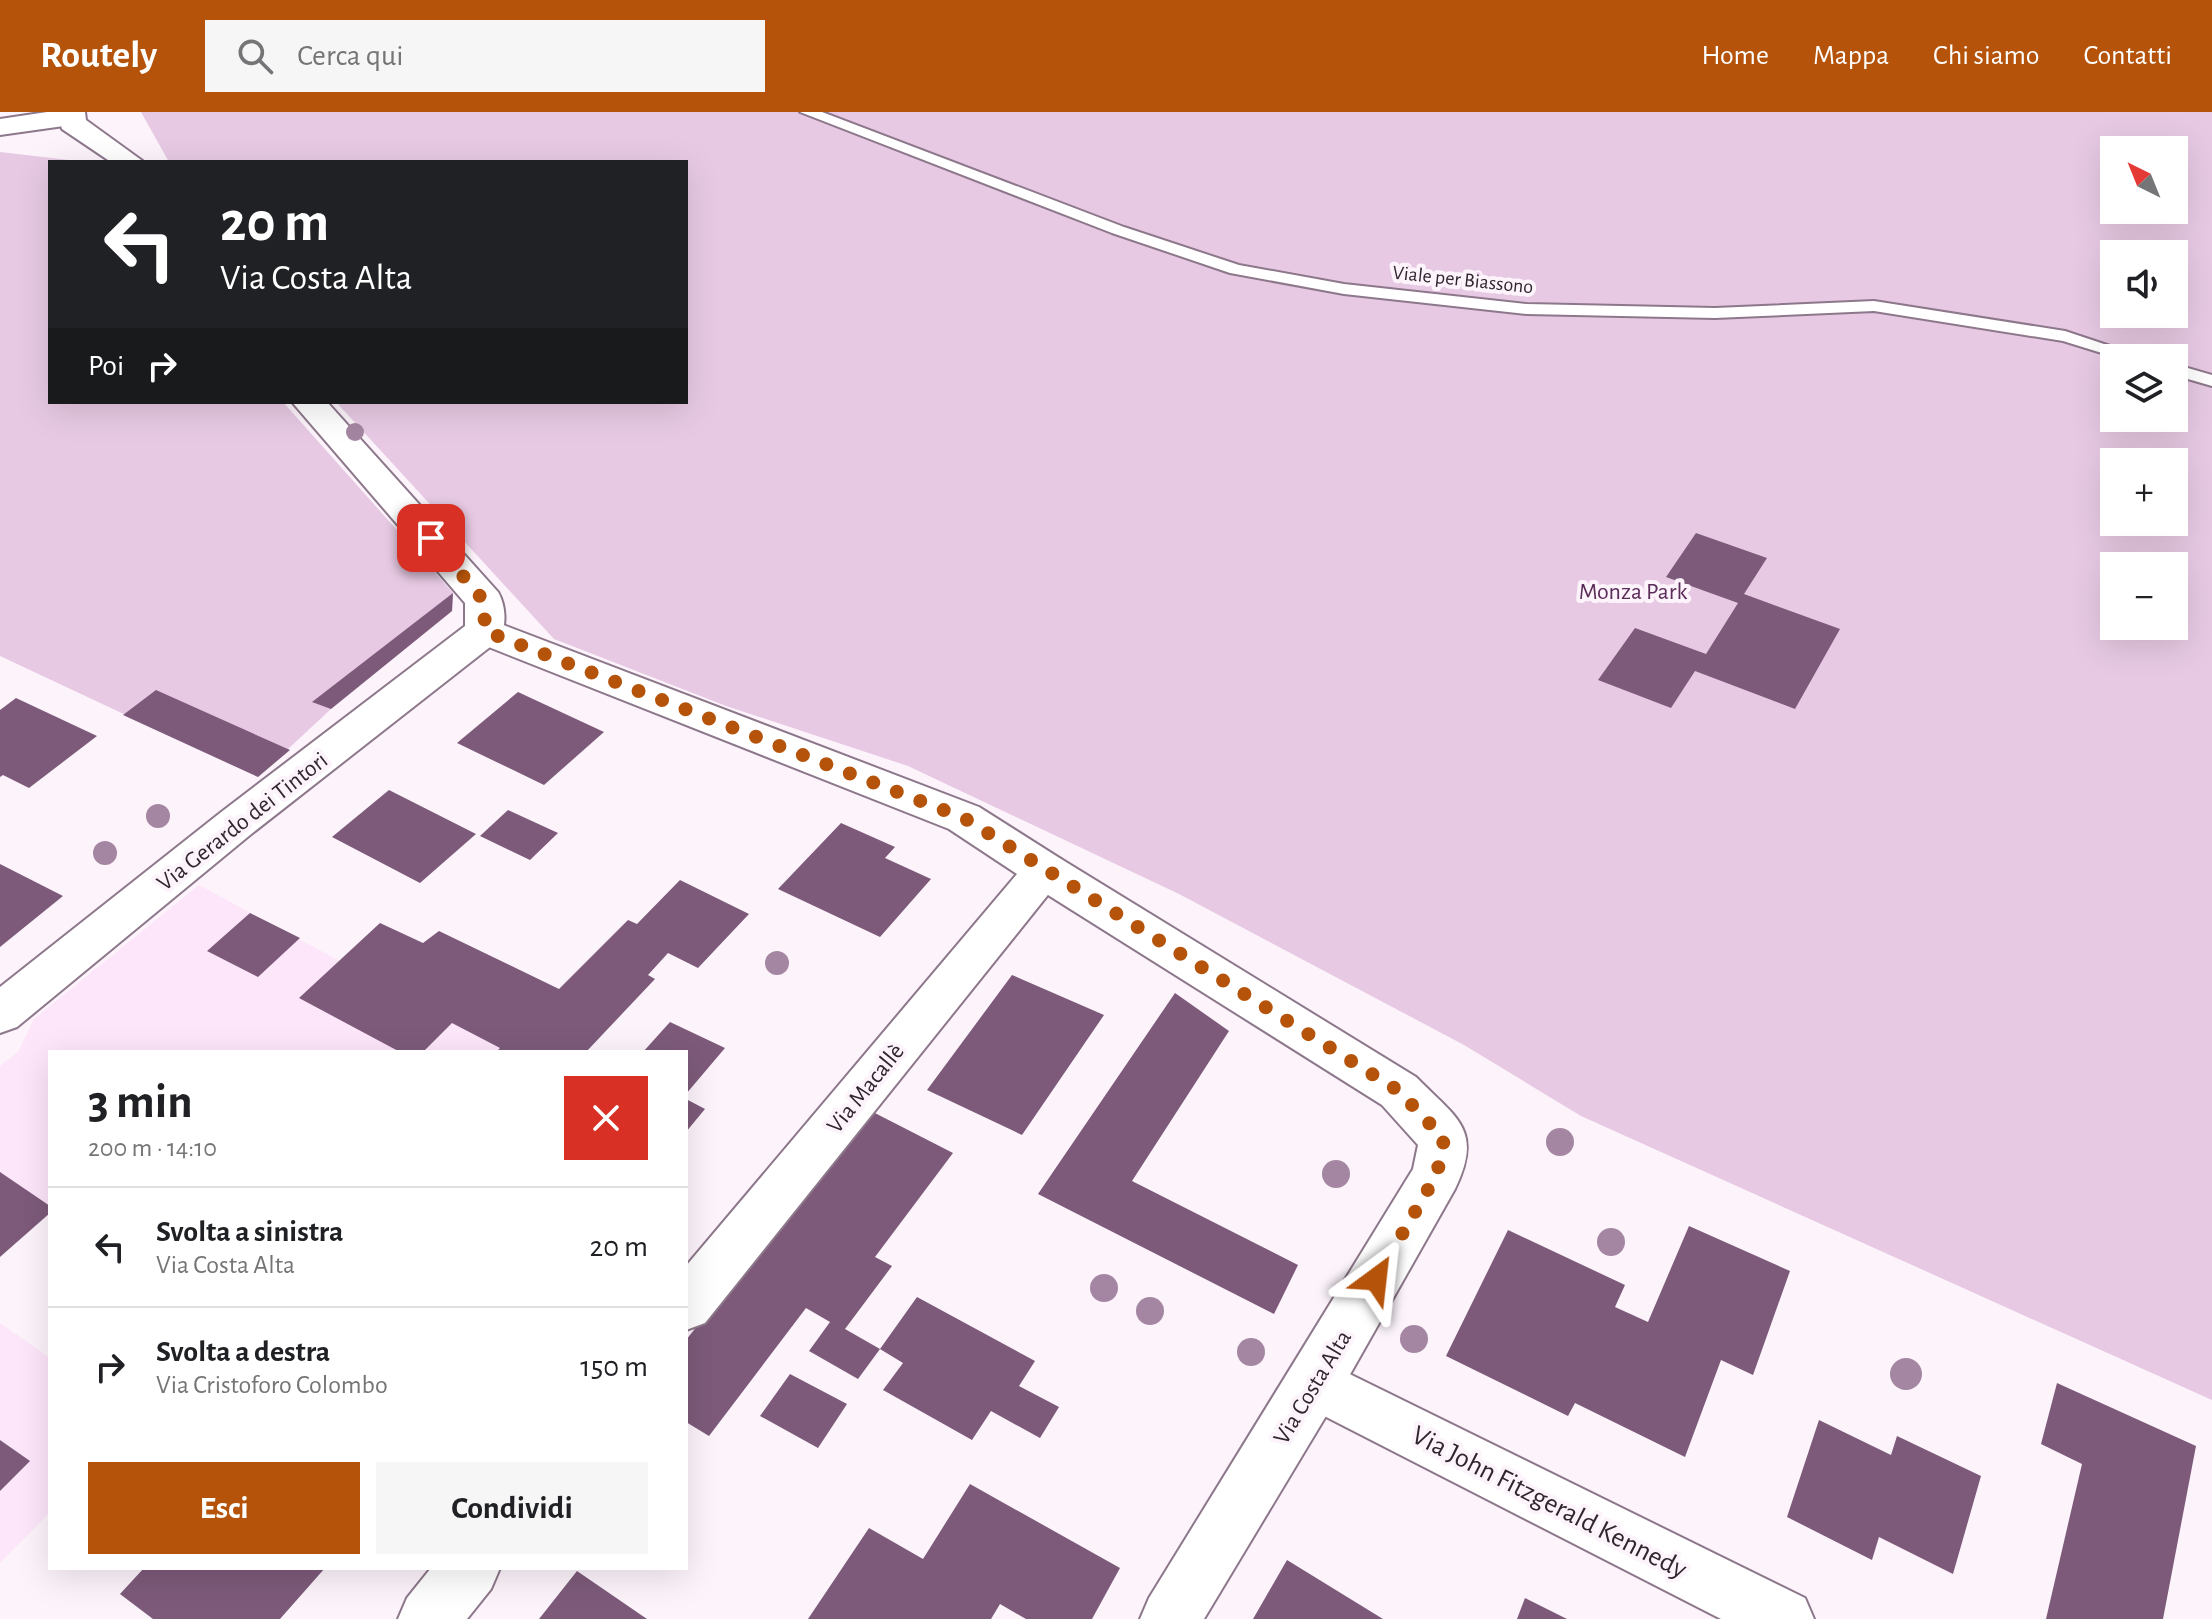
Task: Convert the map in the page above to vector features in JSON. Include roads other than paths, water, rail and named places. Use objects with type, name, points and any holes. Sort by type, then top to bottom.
[{"type":"street","points":[[0,127],[76,121],[127,160]]},
{"type":"street","points":[[311,404],[484,601],[485,631]]},
{"type":"street","name":"Via Costa Alta","points":[[485,631],[964,818],[1399,1091],[1444,1139],[1437,1174],[1315,1383],[1170,1619]]},
{"type":"street","name":"Via Gerardo dei Tintori","points":[[0,1014],[235,824],[485,631]]},
{"type":"street","name":"Via Macallè","points":[[688,1304],[1045,871]]},
{"type":"street","name":"Via John Fitzgerald Kennedy","points":[[1315,1383],[1784,1619]]},
{"type":"street","points":[[428,1619],[468,1570]]},
{"type":"lane","name":"Viale per Biassono","points":[[808,112],[1118,230],[1236,269],[1328,287],[1527,309],[1715,313],[1874,306],[2065,336],[2100,347]]},
{"type":"lane","points":[[2188,373],[2212,381]]},
{"type":"park label","name":"Monza Park","points":[[1633,591]]}]
